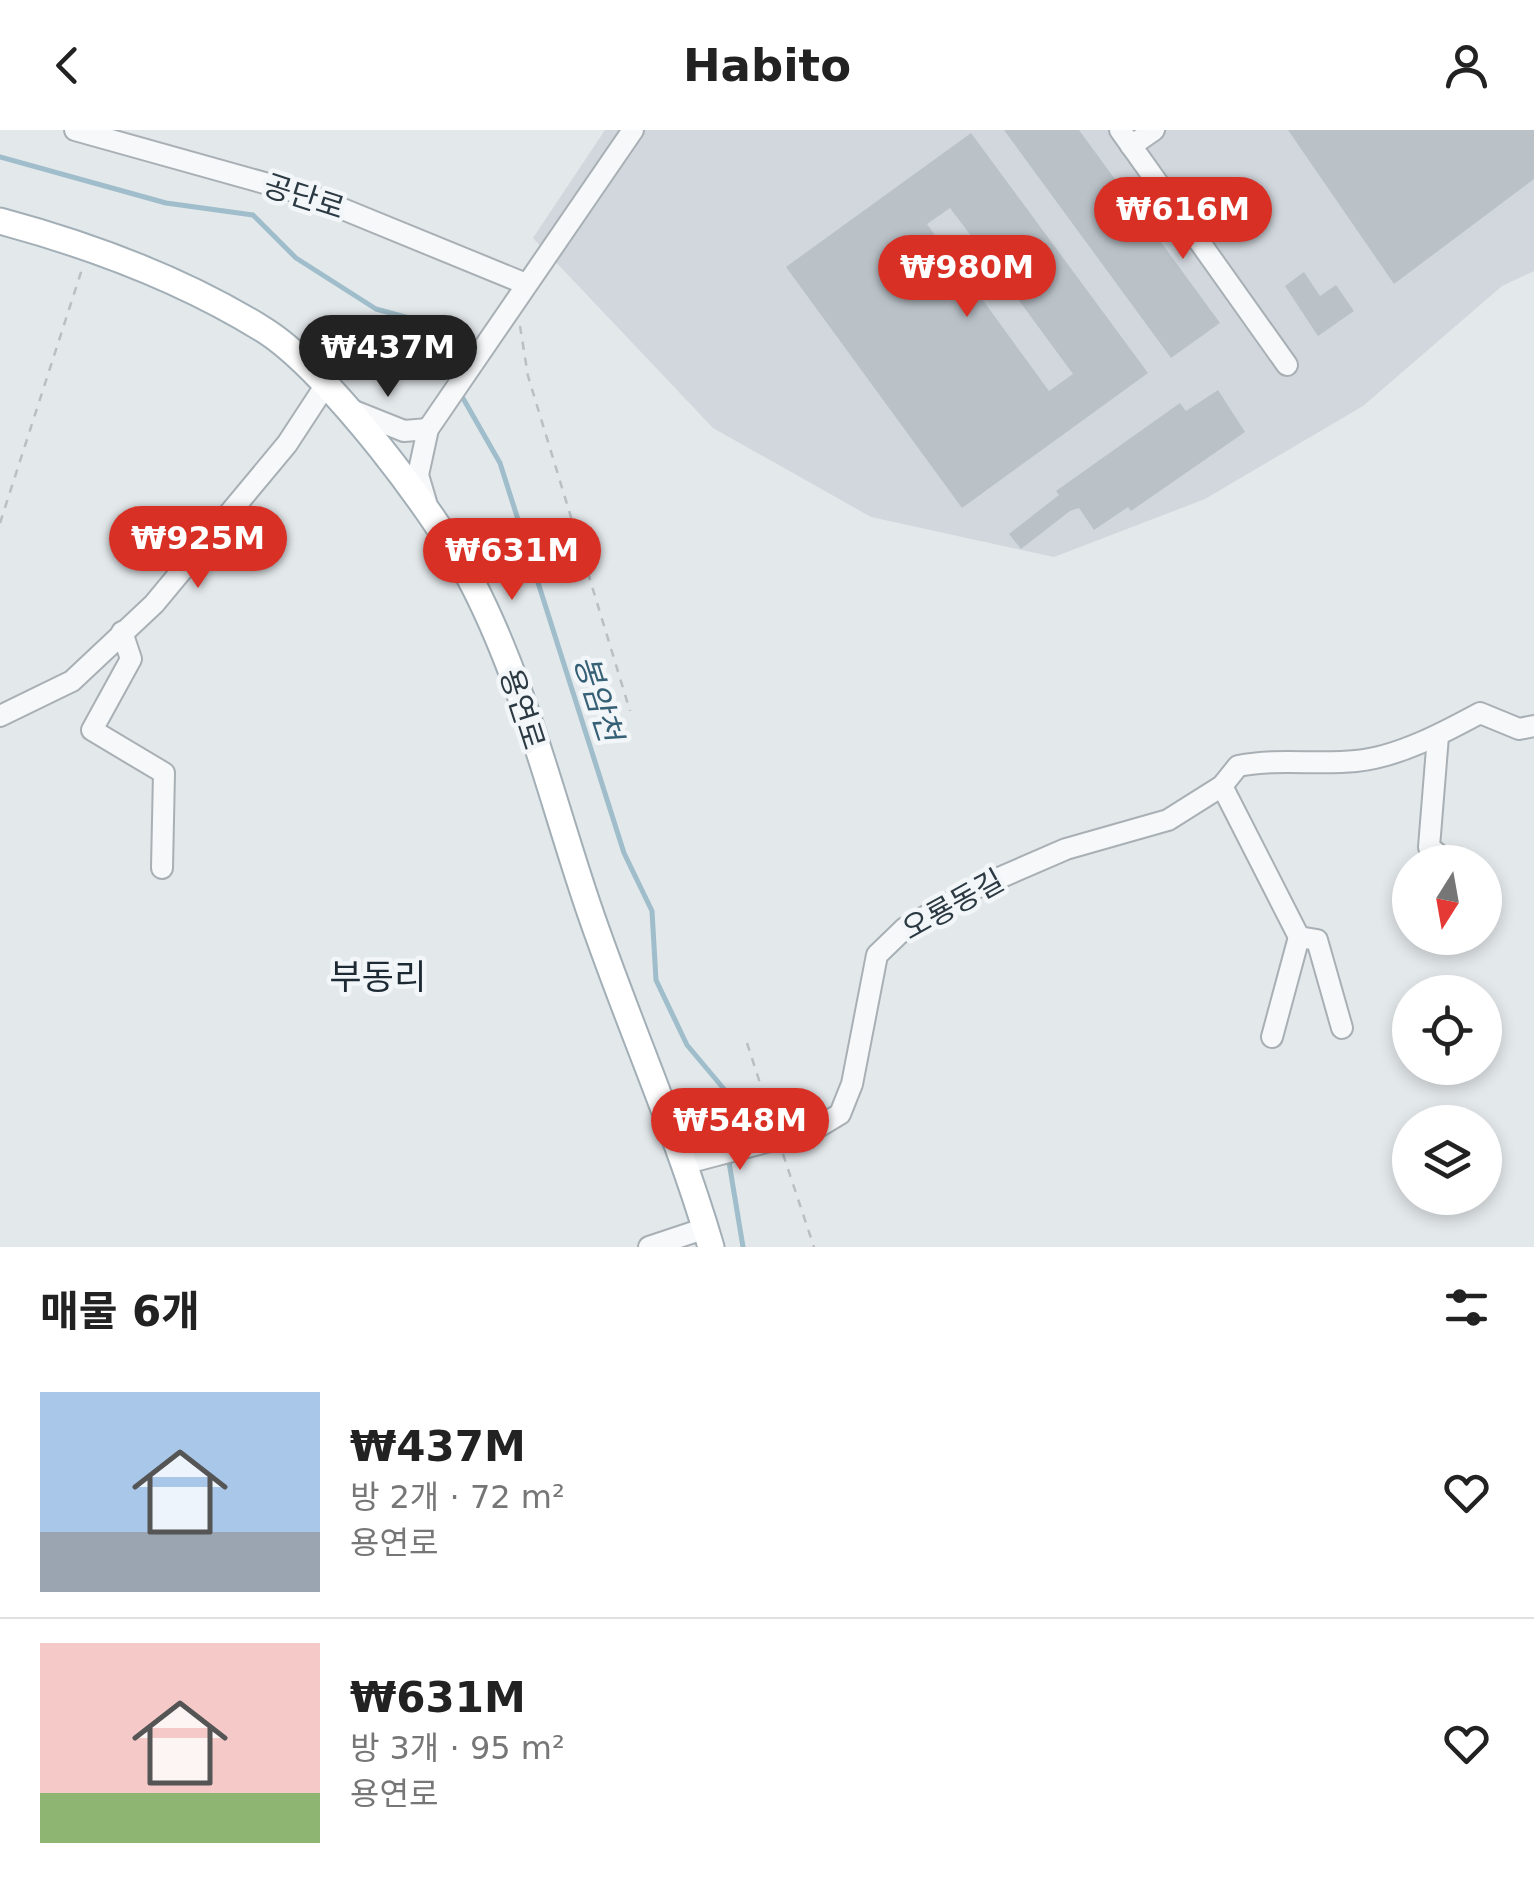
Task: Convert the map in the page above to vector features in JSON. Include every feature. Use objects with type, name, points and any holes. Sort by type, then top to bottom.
[{"type":"main road","name":"용연로","points":[[0,222],[90,245],[186,287],[268,332],[333,395],[430,516],[474,584],[509,668],[630,1032],[698,1160],[703,1235]]},
{"type":"street","name":"공단로","points":[[75,130],[312,196],[518,296]]},
{"type":"street","points":[[430,516],[418,475],[431,426],[633,130]]},
{"type":"street","points":[[1154,130],[1126,138],[1287,365]]},
{"type":"street","points":[[0,716],[72,681],[205,546],[287,444],[333,395],[381,425],[404,431],[431,426]]},
{"type":"street","points":[[122,632],[131,658],[92,730],[164,773],[162,868]]},
{"type":"street","name":"오룡동길","points":[[698,1160],[815,1129],[840,1114],[852,1084],[877,955],[905,928],[976,888],[1066,849],[1168,820],[1222,786],[1238,766],[1268,760],[1360,761],[1438,736],[1480,713],[1519,729],[1534,726]]},
{"type":"street","points":[[1429,845],[1438,736]]},
{"type":"street","points":[[1222,786],[1299,937],[1272,1038]]},
{"type":"street","points":[[1299,937],[1317,940],[1342,1028]]},
{"type":"street","points":[[658,1244],[703,1235]]},
{"type":"path","points":[[0,523],[90,245]]},
{"type":"path","points":[[518,296],[528,376],[630,711]]},
{"type":"shaded area","points":[[605,130],[1534,130],[1534,271],[1502,286],[1363,406],[1205,499],[1054,557],[871,517],[713,428],[533,238]]},
{"type":"building","points":[[1004,130],[1079,130],[1220,323],[1171,358]]},
{"type":"building","points":[[1288,130],[1534,130],[1534,179],[1394,284]]},
{"type":"building","points":[[971,133],[1148,373],[962,508],[786,267]],"holes":[[[950,208],[975,241],[951,258],[927,224]],[[992,264],[1073,374],[1049,391],[969,281]]]},
{"type":"building","points":[[1304,272],[1320,296],[1336,285],[1354,311],[1318,336],[1285,286]]},
{"type":"building","points":[[1218,390],[1245,432],[1131,511],[1128,507],[1094,530],[1079,508],[1070,511],[1021,549],[1009,534],[1059,495],[1056,491],[1180,403],[1186,411]]},
{"type":"waterway","name":"봉암천","points":[[0,157],[166,203],[253,215],[296,258],[376,309],[420,321],[453,379]]},
{"type":"waterway","name":"봉암천","points":[[460,393],[500,463],[624,853],[652,911],[656,980],[687,1045],[724,1089],[727,1145]]},
{"type":"waterway","name":"봉암천","points":[[728,1156],[743,1247]]},
{"type":"district","name":"부동리","points":[[378,977]]}]
